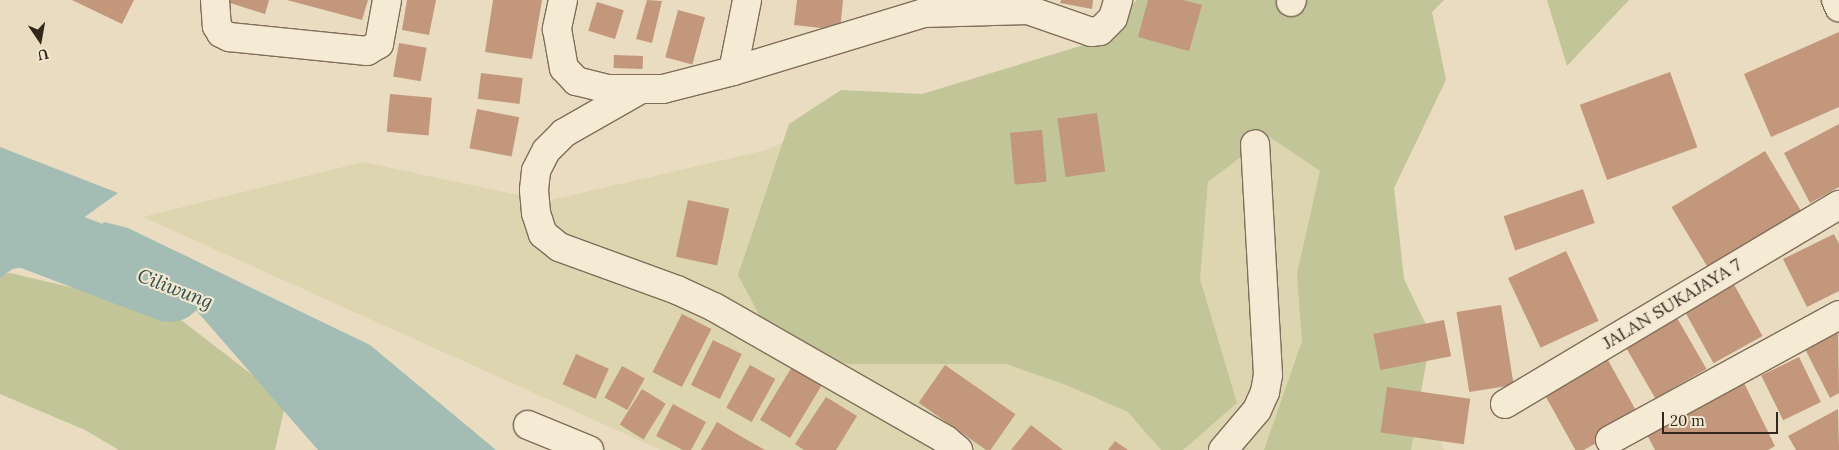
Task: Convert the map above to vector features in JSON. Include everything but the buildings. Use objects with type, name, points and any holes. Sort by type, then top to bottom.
[{"type":"street","points":[[215,0],[217,26],[221,33],[229,37],[367,51],[379,44],[387,0]]},
{"type":"street","points":[[563,0],[557,29],[564,68],[576,81],[608,89],[663,89],[733,71],[926,6],[1028,10],[1091,32],[1100,31],[1113,18],[1118,0]]},
{"type":"street","points":[[733,71],[747,0]]},
{"type":"street","points":[[1836,0],[1839,7]]},
{"type":"street","points":[[641,89],[564,133],[546,151],[536,171],[534,190],[536,213],[543,234],[559,247],[677,290],[714,307],[948,447]]},
{"type":"street","points":[[1223,450],[1257,410],[1266,392],[1268,375],[1255,144]]},
{"type":"street","name":"JALAN SUKAJAYA 7","points":[[1505,404],[1839,205]]},
{"type":"street","points":[[1610,440],[1839,315]]},
{"type":"street","points":[[528,425],[589,450]]},
{"type":"shaded area","points":[[1290,43],[1444,450],[661,450],[143,217],[363,162],[547,201],[766,150],[813,129]]},
{"type":"green space","points":[[1137,0],[1444,0],[1432,12],[1446,80],[1394,188],[1404,279],[1431,335],[1411,450],[1264,450],[1302,341],[1297,274],[1320,171],[1268,136],[1208,182],[1200,279],[1237,403],[1183,450],[1161,450],[1128,412],[1064,384],[1006,364],[850,364],[778,350],[738,275],[789,124],[841,90],[922,94],[1087,44]]},
{"type":"green space","points":[[1547,0],[1629,0],[1567,66]]},
{"type":"green space","points":[[10,273],[168,310],[286,401],[275,450],[119,450],[85,430],[0,394],[0,275]]},
{"type":"water","points":[[0,147],[118,193],[0,278]]},
{"type":"water","points":[[104,222],[128,228],[370,345],[496,450],[318,450],[195,309],[68,269]]},
{"type":"waterway","name":"Ciliwung","points":[[0,235],[25,232],[170,287]]}]
